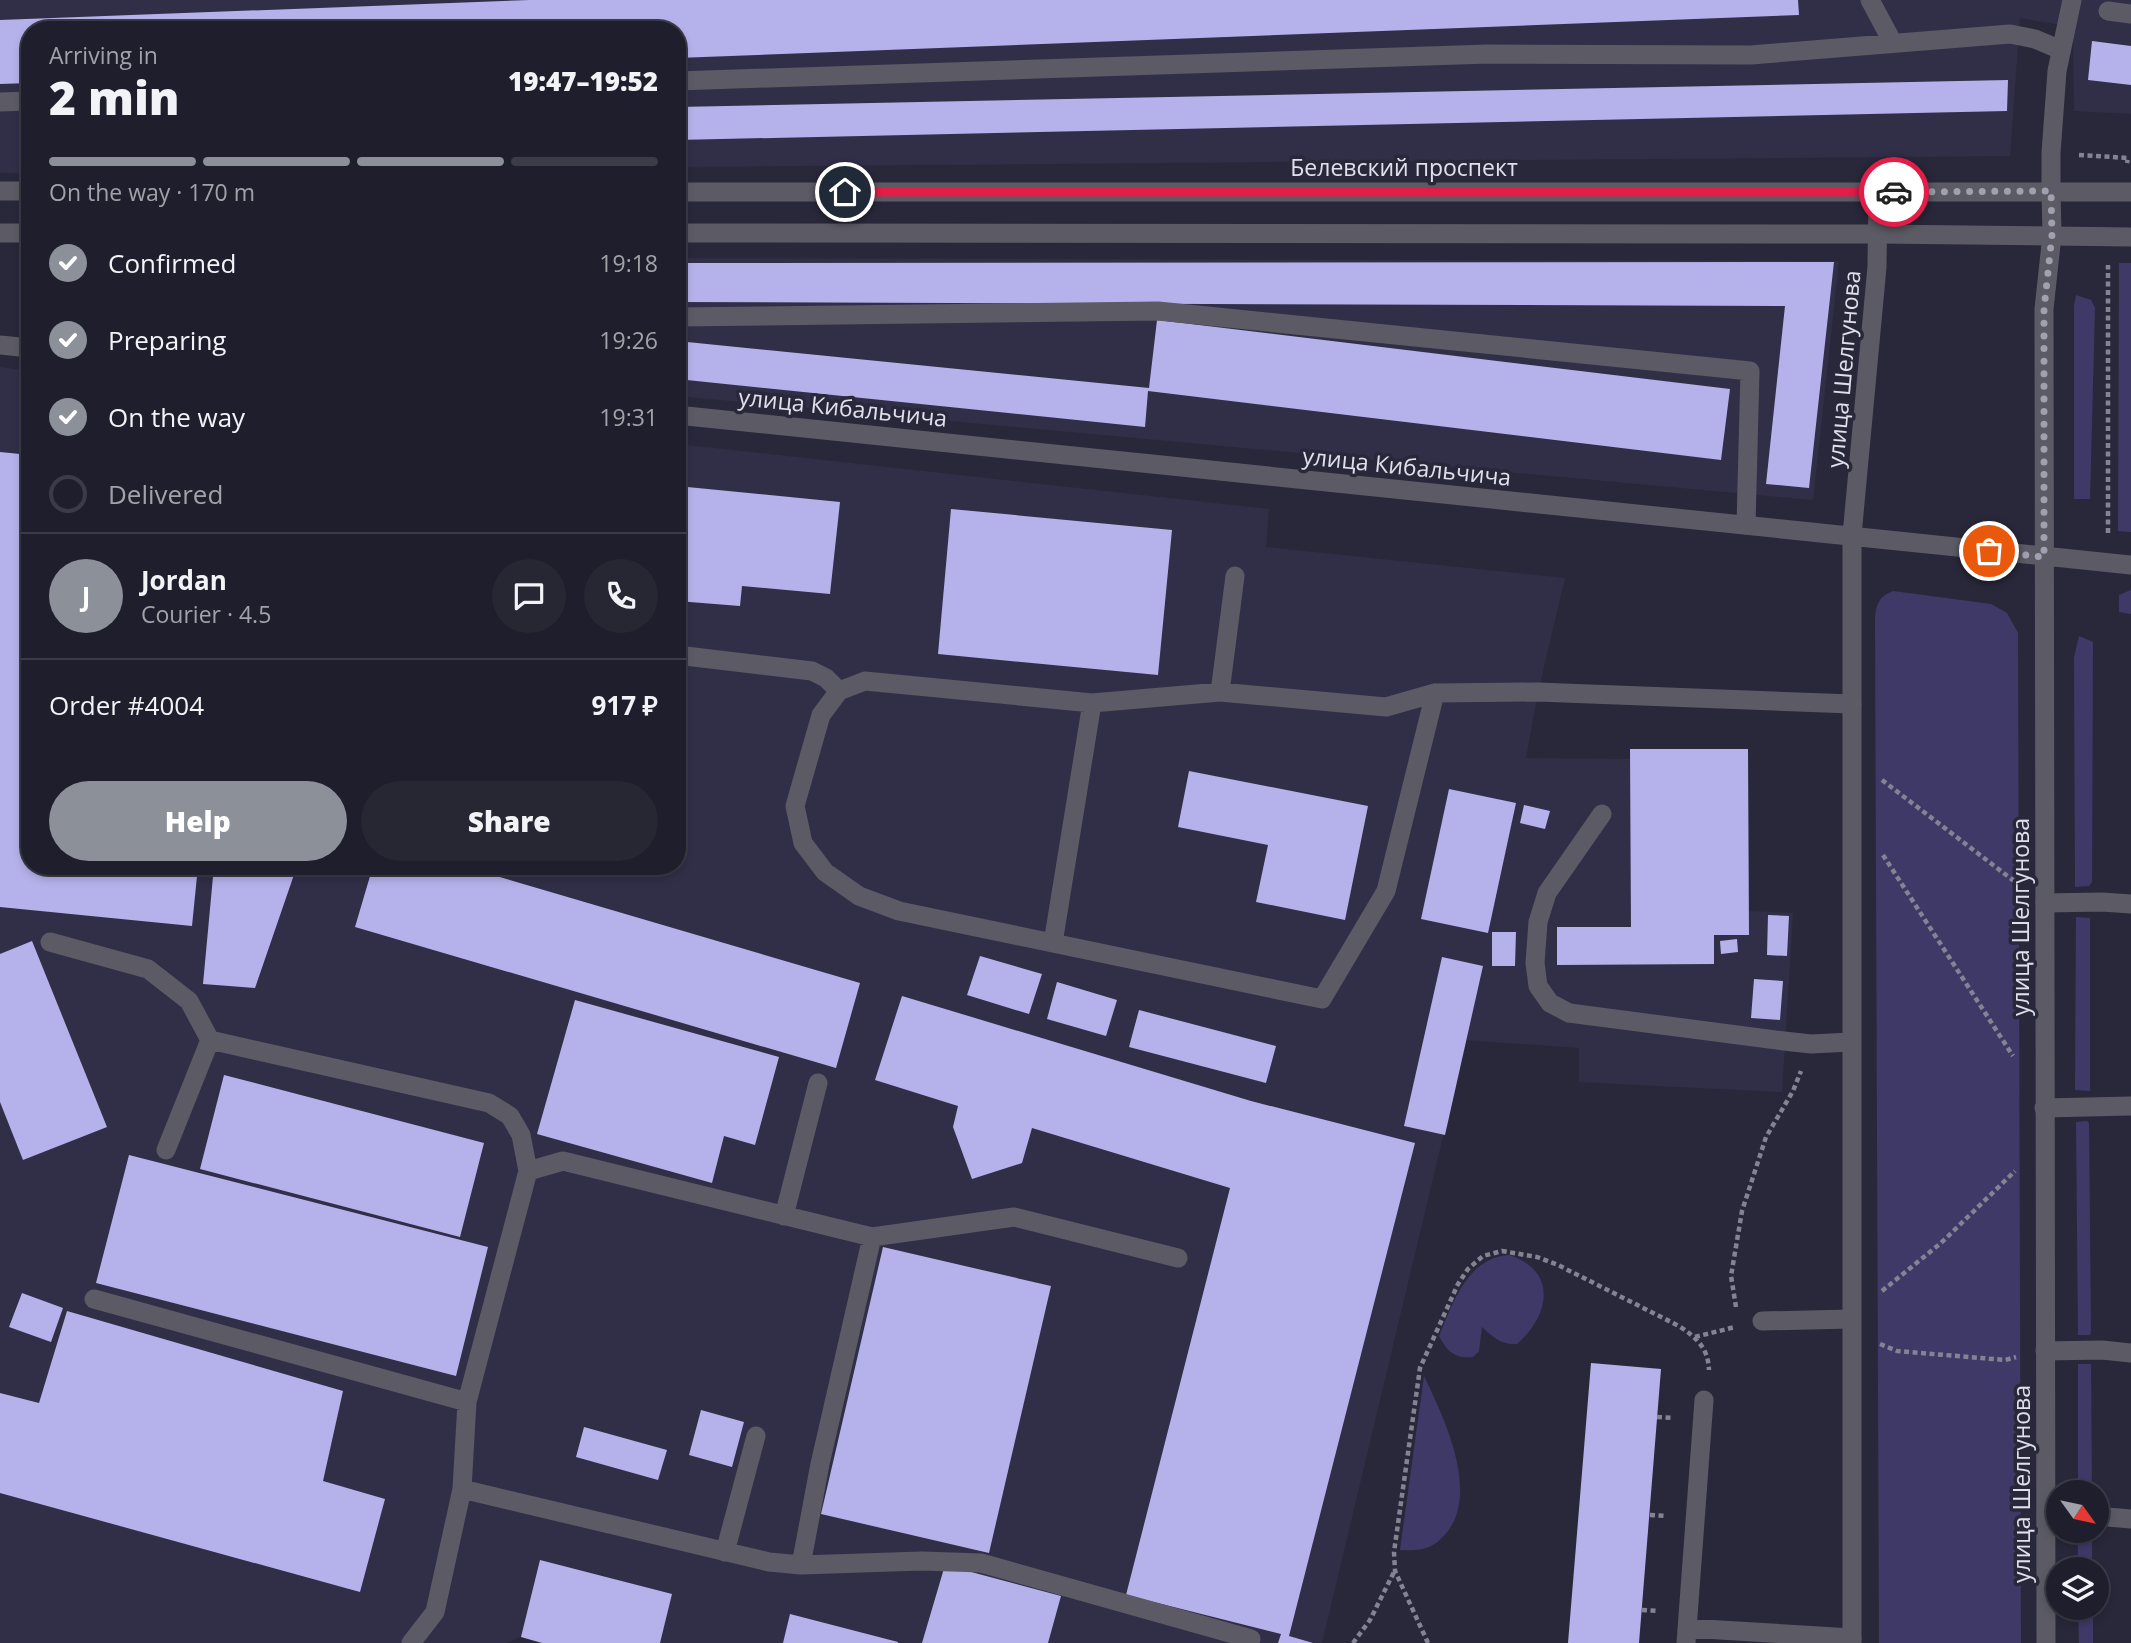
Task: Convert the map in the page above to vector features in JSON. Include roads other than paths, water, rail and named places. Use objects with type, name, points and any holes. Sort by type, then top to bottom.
[{"type":"street","points":[[1870,0],[1893,43]]},
{"type":"street","name":"улица Шелгунова","points":[[2050,1480],[2045,1351],[2044,309],[2052,235],[2051,153],[2057,71],[2072,0]]},
{"type":"street","points":[[2109,11],[2131,14]]},
{"type":"street","points":[[686,81],[1488,54],[1751,55],[2010,34],[2035,39],[2061,50]]},
{"type":"street","points":[[0,102],[21,102]]},
{"type":"street","points":[[0,191],[21,191]]},
{"type":"street","name":"Белевский проспект","points":[[686,192],[2131,192]]},
{"type":"street","name":"улица Шелгунова","points":[[1852,1640],[1852,535],[1877,268],[1878,192]]},
{"type":"street","points":[[0,233],[21,233]]},
{"type":"street","points":[[686,233],[1878,234],[2131,237]]},
{"type":"street","points":[[686,317],[1158,311],[1750,371],[1746,525]]},
{"type":"street","points":[[0,345],[21,347]]},
{"type":"street","name":"улица Кибальчича","points":[[686,416],[2131,565]]},
{"type":"street","points":[[1220,692],[1235,576]]},
{"type":"street","points":[[686,656],[812,671],[826,678],[839,691]]},
{"type":"street","points":[[1435,692],[1387,891],[1322,999],[900,911],[859,896],[825,872],[803,843],[795,807],[821,715],[839,691],[865,681],[1092,703],[1220,692],[1387,707],[1435,692],[1538,692],[1852,704]]},
{"type":"street","points":[[1053,943],[1092,703]]},
{"type":"street","points":[[1602,814],[1548,893],[1538,922],[1535,963],[1538,986],[1550,1003],[1569,1013],[1811,1044],[1851,1042]]},
{"type":"street","points":[[2045,903],[2131,904]]},
{"type":"street","points":[[50,942],[148,969],[189,1001],[210,1040],[489,1103],[510,1116],[521,1135],[528,1171],[467,1402],[462,1489],[435,1612],[411,1643]]},
{"type":"street","points":[[166,1150],[210,1040]]},
{"type":"street","points":[[784,1216],[818,1083]]},
{"type":"street","points":[[2044,1108],[2131,1106]]},
{"type":"street","points":[[528,1171],[563,1161],[873,1237],[1014,1217],[1178,1258]]},
{"type":"street","points":[[801,1565],[820,1464],[873,1237]]},
{"type":"street","points":[[94,1299],[467,1402]]},
{"type":"street","points":[[1762,1321],[1851,1326]]},
{"type":"street","points":[[2045,1351],[2102,1350],[2131,1353]]},
{"type":"street","points":[[1704,1400],[1687,1635],[1852,1640]]},
{"type":"street","points":[[725,1552],[756,1436]]},
{"type":"street","points":[[462,1489],[769,1562],[801,1565],[922,1561],[981,1563],[1202,1635],[1251,1639]]},
{"type":"street","points":[[2109,1517],[2131,1519]]},
{"type":"street","name":"улица Шелгунова","points":[[2046,1643],[2051,1544]]}]
